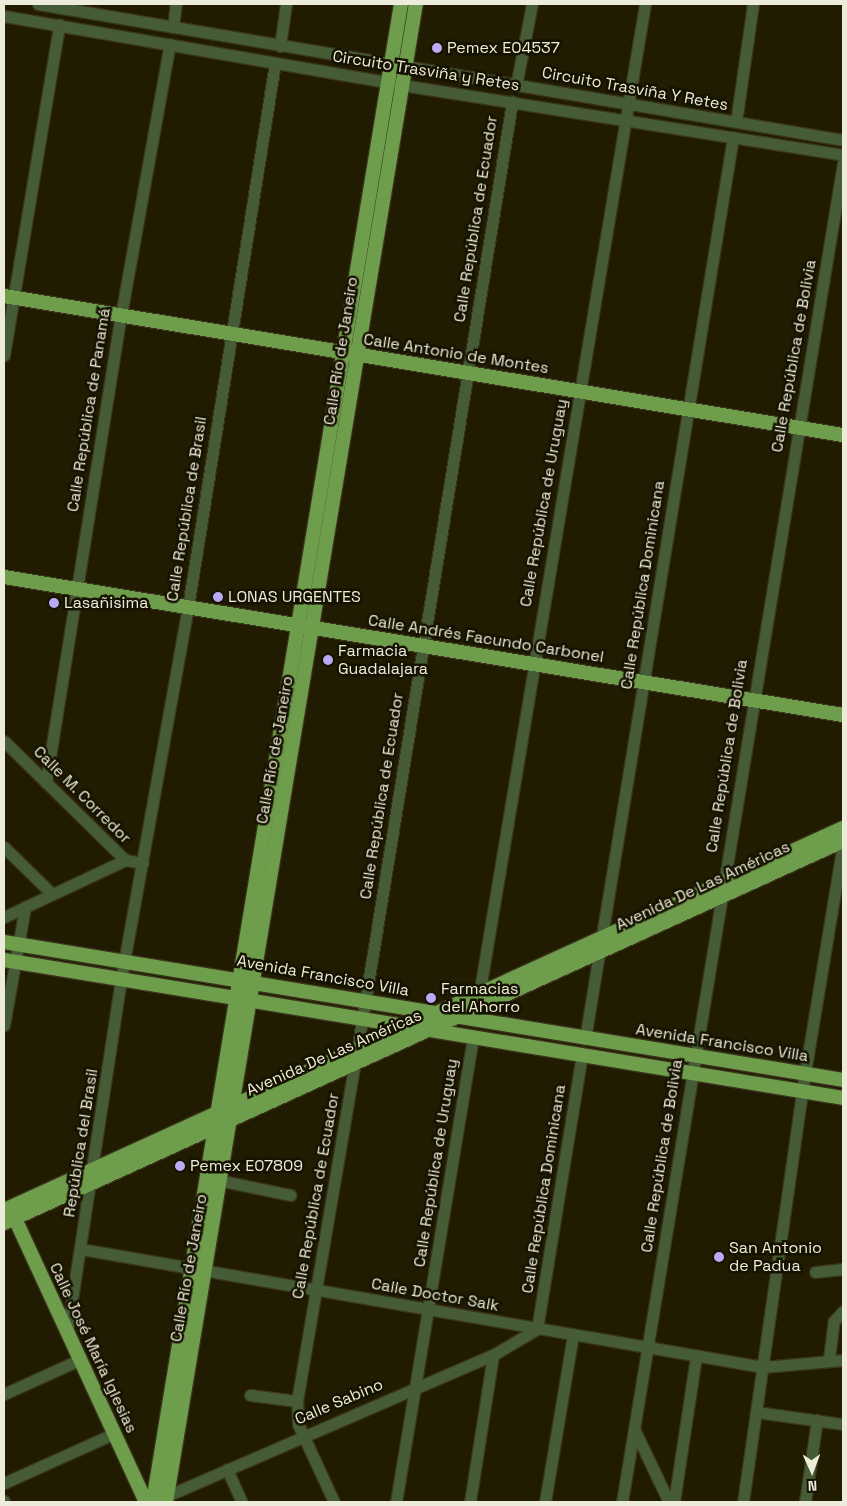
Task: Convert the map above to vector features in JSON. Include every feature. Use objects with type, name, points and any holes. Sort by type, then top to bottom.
[{"type":"main road","name":"Calle Río de Janeiro","points":[[306,627],[343,353],[398,66],[401,4]]},
{"type":"main road","name":"Calle Río de Janeiro","points":[[398,66],[416,4]]},
{"type":"main road","name":"Calle Río de Janeiro","points":[[156,1501],[191,1269],[236,997],[246,980],[306,627],[358,355],[395,84]]},
{"type":"main road","name":"Calle Antonio de Montes","points":[[9,296],[843,436]]},
{"type":"main road","name":"Calle Andrés Facundo Carbonel","points":[[4,577],[843,715]]},
{"type":"main road","name":"Avenida De Las Américas","points":[[356,1057],[431,1029],[454,1018],[477,1002],[722,890],[843,828]]},
{"type":"main road","name":"Avenida De Las Américas","points":[[722,890],[843,841]]},
{"type":"main road","name":"Avenida Francisco Villa","points":[[4,942],[365,1000],[454,1018],[843,1080]]},
{"type":"main road","name":"Avenida De Las Américas","points":[[8,1215],[356,1057],[436,1015],[500,997],[600,946]]},
{"type":"main road","name":"Avenida Francisco Villa","points":[[9,961],[362,1017],[843,1098]]},
{"type":"main road","name":"Calle Río de Janeiro","points":[[156,1501],[206,1271],[250,999],[246,980]]},
{"type":"main road","points":[[500,997],[497,1008],[506,1026]]},
{"type":"main road","name":"Calle José María Iglesias","points":[[8,1215],[67,1332],[114,1434],[156,1501]]},
{"type":"street","name":"Circuito Trasviña Y Retes","points":[[38,4],[62,6],[280,46],[843,140]]},
{"type":"street","points":[[173,27],[176,4]]},
{"type":"street","points":[[280,46],[286,4]]},
{"type":"street","points":[[516,86],[532,4]]},
{"type":"street","name":"Calle República de Uruguay","points":[[477,1002],[645,4]]},
{"type":"street","points":[[736,122],[753,4]]},
{"type":"street","name":"Circuito Trasviña y Retes","points":[[4,16],[395,84],[843,155]]},
{"type":"street","points":[[4,355],[9,296],[59,25]]},
{"type":"street","name":"Calle República de Panamá","points":[[46,782],[121,315],[170,44]]},
{"type":"street","name":"Calle República de Brasil","points":[[125,960],[188,608],[275,63]]},
{"type":"street","name":"Calle República de Ecuador","points":[[334,1502],[296,1417],[297,1401],[356,1057],[512,102]]},
{"type":"street","name":"Calle República Dominicana","points":[[584,1039],[733,137]]},
{"type":"street","name":"Calle República de Bolivia","points":[[622,1502],[843,163]]},
{"type":"street","name":"Calle M. Corredor","points":[[4,741],[125,860],[143,863]]},
{"type":"street","points":[[743,1502],[804,1074],[843,841]]},
{"type":"street","points":[[4,847],[52,894]]},
{"type":"street","points":[[4,917],[125,860]]},
{"type":"street","points":[[4,1025],[9,961],[18,944],[25,907]]},
{"type":"street","name":"República del Brasil","points":[[67,1332],[93,1177],[125,960]]},
{"type":"street","name":"Calle República de Uruguay","points":[[396,1502],[473,1036]]},
{"type":"street","name":"Calle República Dominicana","points":[[537,1329],[582,1054]]},
{"type":"street","points":[[206,1177],[290,1195]]},
{"type":"street","name":"Calle Doctor Salk","points":[[81,1250],[762,1367],[830,1359],[843,1360]]},
{"type":"street","points":[[815,1272],[843,1269]]},
{"type":"street","points":[[830,1359],[834,1321],[843,1311]]},
{"type":"street","name":"Calle Sabino","points":[[156,1501],[416,1386],[494,1355],[537,1329]]},
{"type":"street","points":[[545,1502],[573,1335]]},
{"type":"street","points":[[470,1502],[494,1355]]},
{"type":"street","points":[[674,1502],[696,1356]]},
{"type":"street","points":[[4,1394],[79,1360]]},
{"type":"street","points":[[250,1394],[297,1401]]},
{"type":"street","points":[[756,1412],[843,1424]]},
{"type":"street","points":[[805,1502],[817,1420]]},
{"type":"street","points":[[634,1429],[669,1502]]},
{"type":"street","points":[[4,1483],[114,1434]]},
{"type":"street","points":[[227,1469],[242,1502]]},
{"type":"place","name":"Pemex E04537","points":[[437,48]]},
{"type":"place","name":"LONAS URGENTES","points":[[218,597]]},
{"type":"place","name":"Lasañisima","points":[[54,603]]},
{"type":"place","name":"Farmacia Guadalajara","points":[[328,660]]},
{"type":"place","name":"Farmacias del Ahorro","points":[[431,998]]},
{"type":"place","name":"Pemex E07809","points":[[180,1166]]},
{"type":"place","name":"San Antonio de Padua","points":[[719,1257]]}]
